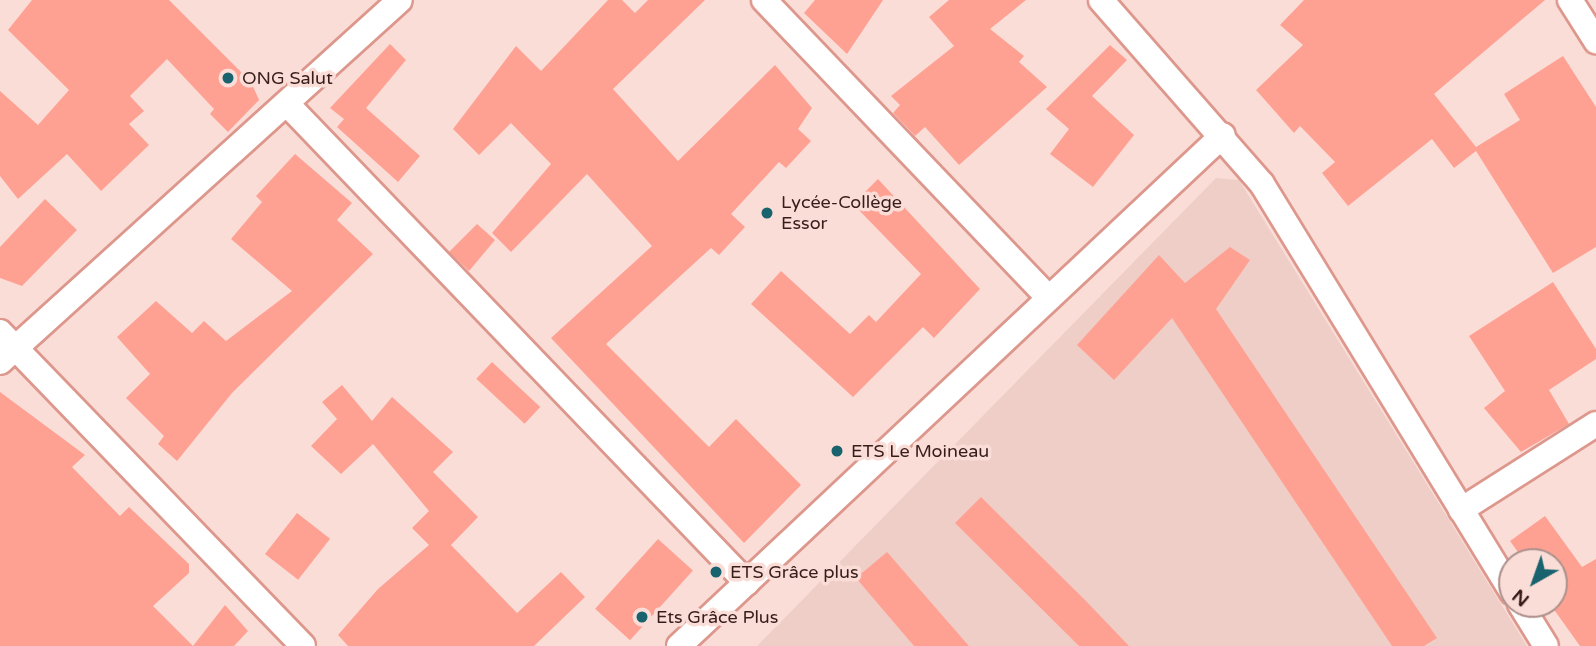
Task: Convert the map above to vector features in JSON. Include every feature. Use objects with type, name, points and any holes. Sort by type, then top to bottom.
[{"type":"street","points":[[303,646],[5,347],[289,106],[400,0]]},
{"type":"street","points":[[764,0],[1048,297]]},
{"type":"street","points":[[1101,0],[1223,135],[1262,184],[1498,569]]},
{"type":"street","points":[[1570,0],[1596,41]]},
{"type":"street","points":[[289,106],[747,583]]},
{"type":"street","points":[[680,646],[1223,135]]},
{"type":"street","points":[[1461,510],[1596,424]]},
{"type":"street","points":[[1529,618],[1546,646]]},
{"type":"shaded area","points":[[1216,178],[1239,180],[1498,599],[1498,618],[1510,618],[1527,646],[757,646]]},
{"type":"building","points":[[32,0],[169,0],[251,82],[259,100],[228,132],[210,114],[214,109],[167,59],[130,96],[144,111],[129,124],[149,145],[101,191],[67,154],[18,199],[0,176],[0,91],[38,125],[69,90],[8,30]]},
{"type":"building","points":[[608,0],[622,0],[635,13],[648,0],[705,0],[613,89],[678,161],[775,65],[812,108],[798,129],[811,141],[786,168],[779,162],[731,214],[745,227],[719,255],[711,248],[606,344],[709,447],[736,419],[801,485],[744,543],[551,338],[652,246],[587,174],[511,252],[492,233],[551,164],[511,123],[479,155],[453,129],[516,46],[541,71]]},
{"type":"building","points":[[815,0],[883,0],[847,54],[804,13]]},
{"type":"building","points":[[949,0],[1026,0],[990,29],[1024,56],[1019,62],[1047,87],[959,165],[925,127],[915,136],[893,113],[900,105],[891,96],[954,46],[929,17]]},
{"type":"building","points":[[1304,0],[1545,0],[1434,94],[1476,147],[1520,120],[1504,94],[1563,56],[1596,107],[1596,247],[1553,273],[1476,151],[1454,168],[1432,139],[1348,206],[1322,173],[1335,162],[1300,126],[1294,133],[1256,90],[1303,45],[1280,25]]},
{"type":"building","points":[[390,44],[406,60],[366,108],[420,156],[398,182],[337,127],[344,119],[330,108]]},
{"type":"building","points":[[1110,45],[1127,60],[1092,96],[1134,135],[1093,187],[1050,154],[1069,129],[1046,109]]},
{"type":"building","points":[[295,154],[352,203],[337,220],[373,254],[232,393],[177,461],[158,444],[164,436],[126,398],[150,374],[117,337],[156,301],[192,333],[204,321],[226,341],[292,291],[231,239],[262,202],[256,196]]},
{"type":"building","points":[[878,179],[980,289],[934,338],[923,327],[853,397],[751,304],[781,271],[850,334],[869,315],[876,322],[921,274],[853,204]]},
{"type":"building","points":[[45,199],[77,230],[22,286],[0,278],[0,247]]},
{"type":"building","points":[[477,224],[495,240],[469,271],[449,252]]},
{"type":"building","points":[[1230,247],[1250,260],[1216,309],[1437,638],[1424,646],[1392,646],[1172,318],[1114,380],[1077,345],[1159,255],[1185,283]]},
{"type":"building","points":[[1553,282],[1596,349],[1596,359],[1549,390],[1569,424],[1521,452],[1484,408],[1505,391],[1469,336]]},
{"type":"building","points":[[492,362],[540,407],[525,424],[476,379]]},
{"type":"building","points":[[342,385],[372,421],[392,397],[453,452],[433,472],[478,517],[451,545],[517,613],[561,572],[585,597],[534,646],[348,646],[338,635],[378,589],[429,545],[412,528],[429,511],[373,444],[341,474],[311,446],[337,419],[322,402]]},
{"type":"building","points":[[0,392],[85,455],[72,467],[120,516],[129,507],[189,564],[189,573],[153,606],[193,646],[0,646]]},
{"type":"building","points":[[981,497],[1129,646],[1079,646],[955,523]]},
{"type":"building","points":[[297,513],[330,539],[298,580],[265,554]]},
{"type":"building","points":[[1545,516],[1582,567],[1596,559],[1596,646],[1580,646],[1560,618],[1568,618],[1568,548],[1515,548],[1510,541]]},
{"type":"building","points":[[658,539],[693,570],[630,640],[595,609]]},
{"type":"building","points":[[887,552],[969,646],[914,646],[856,578]]},
{"type":"building","points":[[225,605],[248,631],[234,646],[193,646]]},
{"type":"place","name":"ONG Salut","points":[[228,78]]},
{"type":"place","name":"Lycée-Collège Essor","points":[[767,213]]},
{"type":"place","name":"ETS Le Moineau","points":[[837,451]]},
{"type":"place","name":"ETS Grâce plus","points":[[716,572]]},
{"type":"place","name":"Ets Grâce Plus","points":[[642,617]]}]
